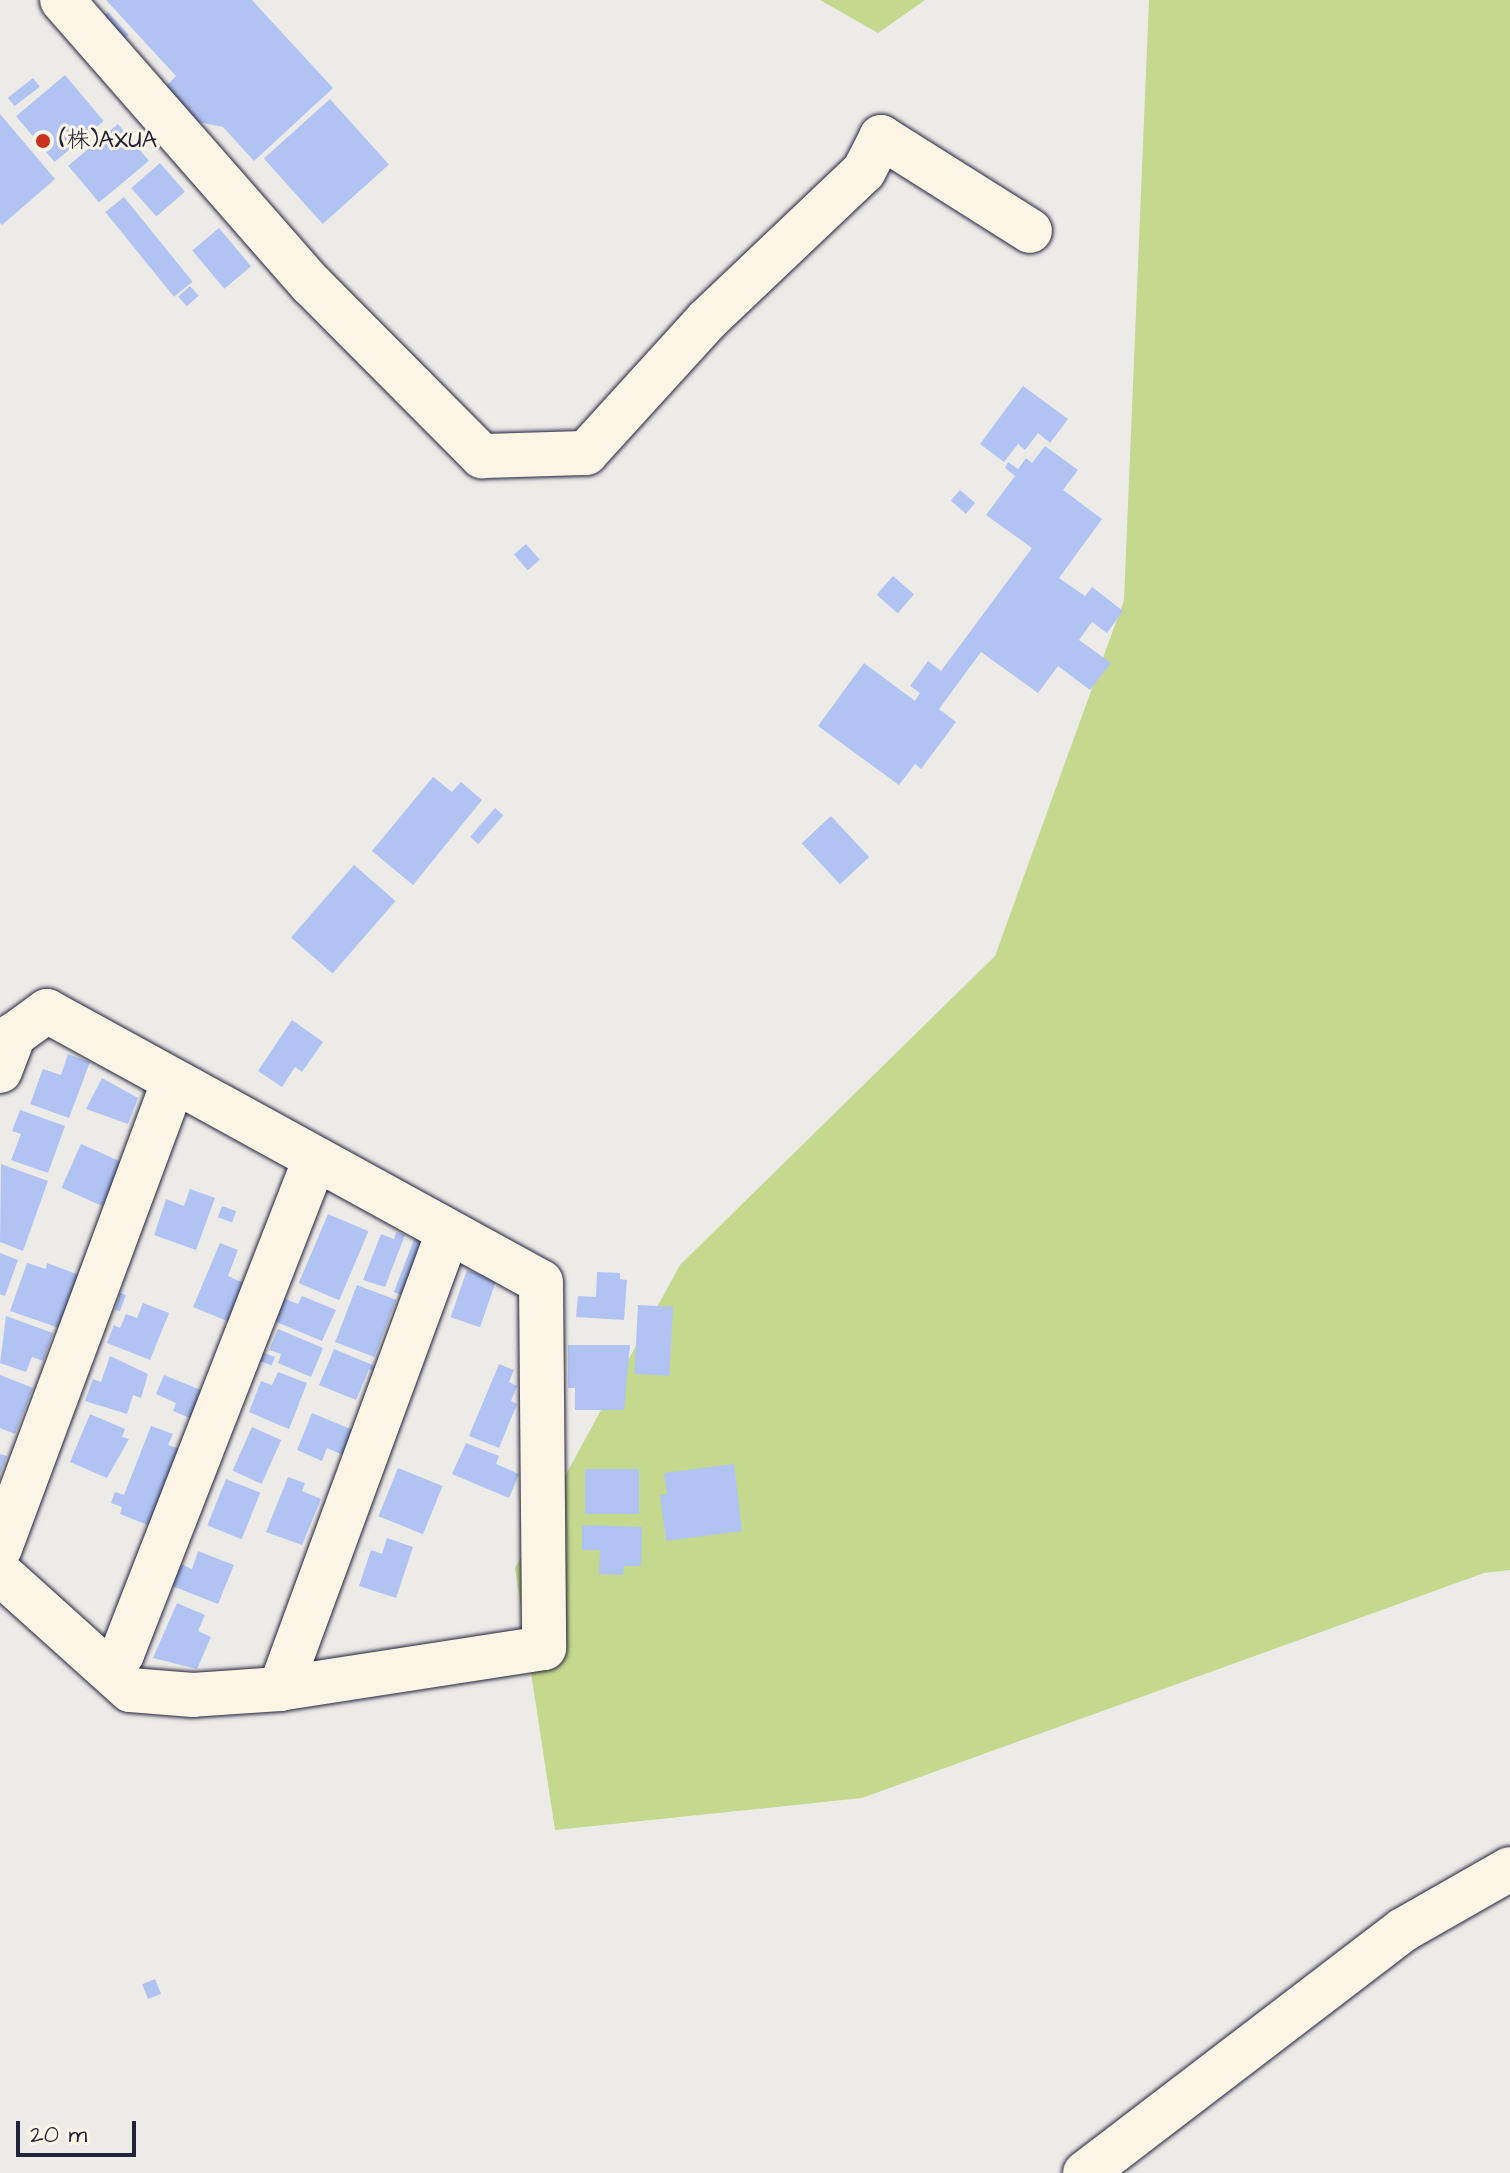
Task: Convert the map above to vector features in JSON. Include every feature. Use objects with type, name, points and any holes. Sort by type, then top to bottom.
[{"type":"street","points":[[62,0],[311,284],[482,456],[586,453],[707,320],[864,171],[881,137],[1030,231]]},
{"type":"street","points":[[0,1071],[14,1035],[47,1011],[541,1282],[544,1648],[280,1689],[193,1695],[130,1690],[0,1573]]},
{"type":"street","points":[[0,1548],[174,1081]]},
{"type":"street","points":[[109,1670],[122,1654],[315,1159]]},
{"type":"street","points":[[280,1689],[448,1232]]},
{"type":"street","points":[[1085,2173],[1403,1930],[1510,1869]]},
{"type":"green space","points":[[820,0],[925,0],[878,33]]},
{"type":"green space","points":[[1149,0],[1510,0],[1510,1570],[1484,1573],[862,1798],[555,1830],[515,1568],[680,1265],[995,956],[1124,600]]},
{"type":"building","points":[[106,0],[252,0],[333,88],[254,161],[223,127],[198,122],[161,91],[176,76]]},
{"type":"building","points":[[108,12],[129,35],[119,44],[98,21]]},
{"type":"building","points":[[65,75],[104,121],[55,162],[16,116]]},
{"type":"building","points":[[33,78],[40,87],[15,106],[8,98]]},
{"type":"building","points":[[330,99],[389,164],[323,224],[264,159]]},
{"type":"building","points":[[0,114],[55,179],[2,225],[0,223]]},
{"type":"building","points":[[118,124],[149,161],[99,203],[68,166]]},
{"type":"building","points":[[160,163],[185,192],[156,217],[131,188]]},
{"type":"building","points":[[124,197],[193,282],[174,297],[105,212]]},
{"type":"building","points":[[219,228],[251,266],[224,289],[192,250]]},
{"type":"building","points":[[190,286],[199,296],[187,306],[178,297]]},
{"type":"building","points":[[1023,386],[1068,419],[1050,443],[1038,433],[1025,450],[1018,444],[1004,462],[980,444]]},
{"type":"building","points":[[1045,446],[1078,470],[1063,490],[1102,519],[1059,578],[1085,596],[1092,587],[1123,611],[1107,633],[1092,622],[1079,640],[1111,663],[1090,690],[1058,666],[1038,693],[981,652],[939,709],[956,722],[921,769],[915,764],[899,785],[818,726],[864,663],[915,701],[920,693],[910,686],[928,661],[941,671],[1032,548],[986,515],[1015,476],[1005,468],[1008,462],[1018,469],[1026,458],[1032,463]]},
{"type":"building","points":[[960,490],[975,503],[966,514],[951,501]]},
{"type":"building","points":[[526,544],[540,560],[528,570],[514,554]]},
{"type":"building","points":[[893,576],[914,594],[898,613],[877,595]]},
{"type":"building","points":[[433,777],[452,792],[461,782],[482,800],[413,885],[372,851]]},
{"type":"building","points":[[495,808],[503,815],[478,844],[470,837]]},
{"type":"building","points":[[831,816],[869,857],[840,884],[802,843]]},
{"type":"building","points":[[354,865],[396,901],[333,974],[291,937]]},
{"type":"building","points":[[292,1020],[323,1042],[302,1072],[295,1067],[282,1087],[258,1071]]},
{"type":"building","points":[[68,1054],[90,1062],[69,1118],[30,1104],[43,1069],[61,1075]]},
{"type":"building","points":[[102,1078],[138,1098],[128,1124],[86,1109]]},
{"type":"building","points":[[20,1110],[65,1126],[48,1173],[11,1160],[21,1134],[12,1131]]},
{"type":"building","points":[[81,1144],[122,1162],[103,1206],[61,1188]]},
{"type":"building","points":[[1,1164],[48,1181],[23,1251],[0,1242]]},
{"type":"building","points":[[190,1189],[215,1198],[196,1250],[154,1235],[166,1199],[184,1206]]},
{"type":"building","points":[[222,1206],[236,1211],[232,1222],[218,1217]]},
{"type":"building","points":[[328,1214],[369,1231],[339,1300],[299,1283]]},
{"type":"building","points":[[396,1232],[405,1235],[385,1287],[363,1280],[381,1234],[394,1239]]},
{"type":"building","points":[[415,1237],[431,1243],[410,1298],[394,1292]]},
{"type":"building","points":[[220,1243],[238,1250],[228,1276],[248,1285],[232,1323],[193,1307]]},
{"type":"building","points":[[0,1253],[18,1260],[5,1296],[0,1294]]},
{"type":"building","points":[[27,1263],[46,1269],[47,1263],[87,1278],[68,1331],[10,1311]]},
{"type":"building","points":[[467,1270],[496,1280],[480,1327],[451,1317]]},
{"type":"building","points":[[597,1272],[620,1273],[620,1279],[627,1280],[624,1320],[576,1317],[578,1296],[596,1297]]},
{"type":"building","points":[[357,1285],[396,1300],[374,1357],[335,1342]]},
{"type":"building","points":[[120,1293],[126,1295],[120,1311],[115,1310]]},
{"type":"building","points":[[302,1296],[336,1310],[322,1341],[274,1321],[283,1298],[298,1304]]},
{"type":"building","points":[[143,1303],[169,1313],[150,1360],[107,1343],[114,1325],[120,1328],[126,1314],[137,1318]]},
{"type":"building","points":[[638,1305],[673,1307],[669,1376],[634,1374]]},
{"type":"building","points":[[6,1316],[53,1333],[43,1361],[32,1357],[26,1372],[0,1363]]},
{"type":"building","points":[[278,1329],[323,1348],[311,1377],[278,1363],[281,1354],[269,1350]]},
{"type":"building","points":[[568,1345],[630,1345],[624,1410],[575,1410],[575,1388],[568,1388]]},
{"type":"building","points":[[334,1349],[380,1368],[378,1373],[369,1369],[356,1400],[319,1385]]},
{"type":"building","points":[[259,1351],[275,1357],[272,1365],[256,1359]]},
{"type":"building","points":[[110,1356],[148,1374],[141,1398],[133,1395],[127,1414],[85,1401],[93,1379],[101,1382]]},
{"type":"building","points":[[499,1364],[514,1370],[509,1382],[517,1386],[511,1401],[517,1404],[499,1448],[469,1436]]},
{"type":"building","points":[[278,1372],[307,1383],[289,1429],[249,1412],[261,1381],[272,1385]]},
{"type":"building","points":[[0,1375],[33,1388],[15,1434],[0,1428]]},
{"type":"building","points":[[164,1375],[208,1393],[197,1421],[173,1411],[176,1403],[156,1394]]},
{"type":"building","points":[[312,1413],[353,1430],[343,1455],[327,1448],[322,1461],[297,1450]]},
{"type":"building","points":[[90,1414],[125,1429],[122,1437],[129,1439],[107,1478],[70,1462]]},
{"type":"building","points":[[151,1426],[173,1434],[168,1445],[180,1449],[150,1526],[120,1514],[122,1507],[111,1503],[115,1492],[124,1495]]},
{"type":"building","points":[[252,1427],[281,1440],[262,1484],[232,1471]]},
{"type":"building","points":[[466,1443],[499,1456],[496,1464],[519,1474],[509,1498],[452,1474]]},
{"type":"building","points":[[0,1454],[7,1456],[0,1474]]},
{"type":"building","points":[[734,1464],[742,1531],[666,1541],[660,1495],[667,1494],[664,1473]]},
{"type":"building","points":[[398,1468],[443,1486],[423,1534],[379,1516]]},
{"type":"building","points":[[585,1469],[639,1469],[639,1514],[585,1514]]},
{"type":"building","points":[[288,1477],[305,1483],[302,1491],[321,1499],[302,1545],[266,1532]]},
{"type":"building","points":[[226,1479],[260,1493],[242,1539],[207,1525]]},
{"type":"building","points":[[582,1525],[642,1527],[641,1566],[624,1566],[623,1575],[599,1574],[600,1550],[582,1550]]},
{"type":"building","points":[[387,1538],[413,1547],[396,1598],[359,1586],[371,1550],[382,1554]]},
{"type":"building","points":[[198,1551],[234,1565],[218,1604],[172,1586],[181,1564],[192,1569]]},
{"type":"building","points":[[177,1603],[205,1615],[198,1631],[211,1637],[197,1669],[153,1658]]},
{"type":"building","points":[[155,1979],[161,1994],[148,1999],[142,1984]]},
{"type":"place","name":"(株)AXUA","points":[[43,141]]}]
